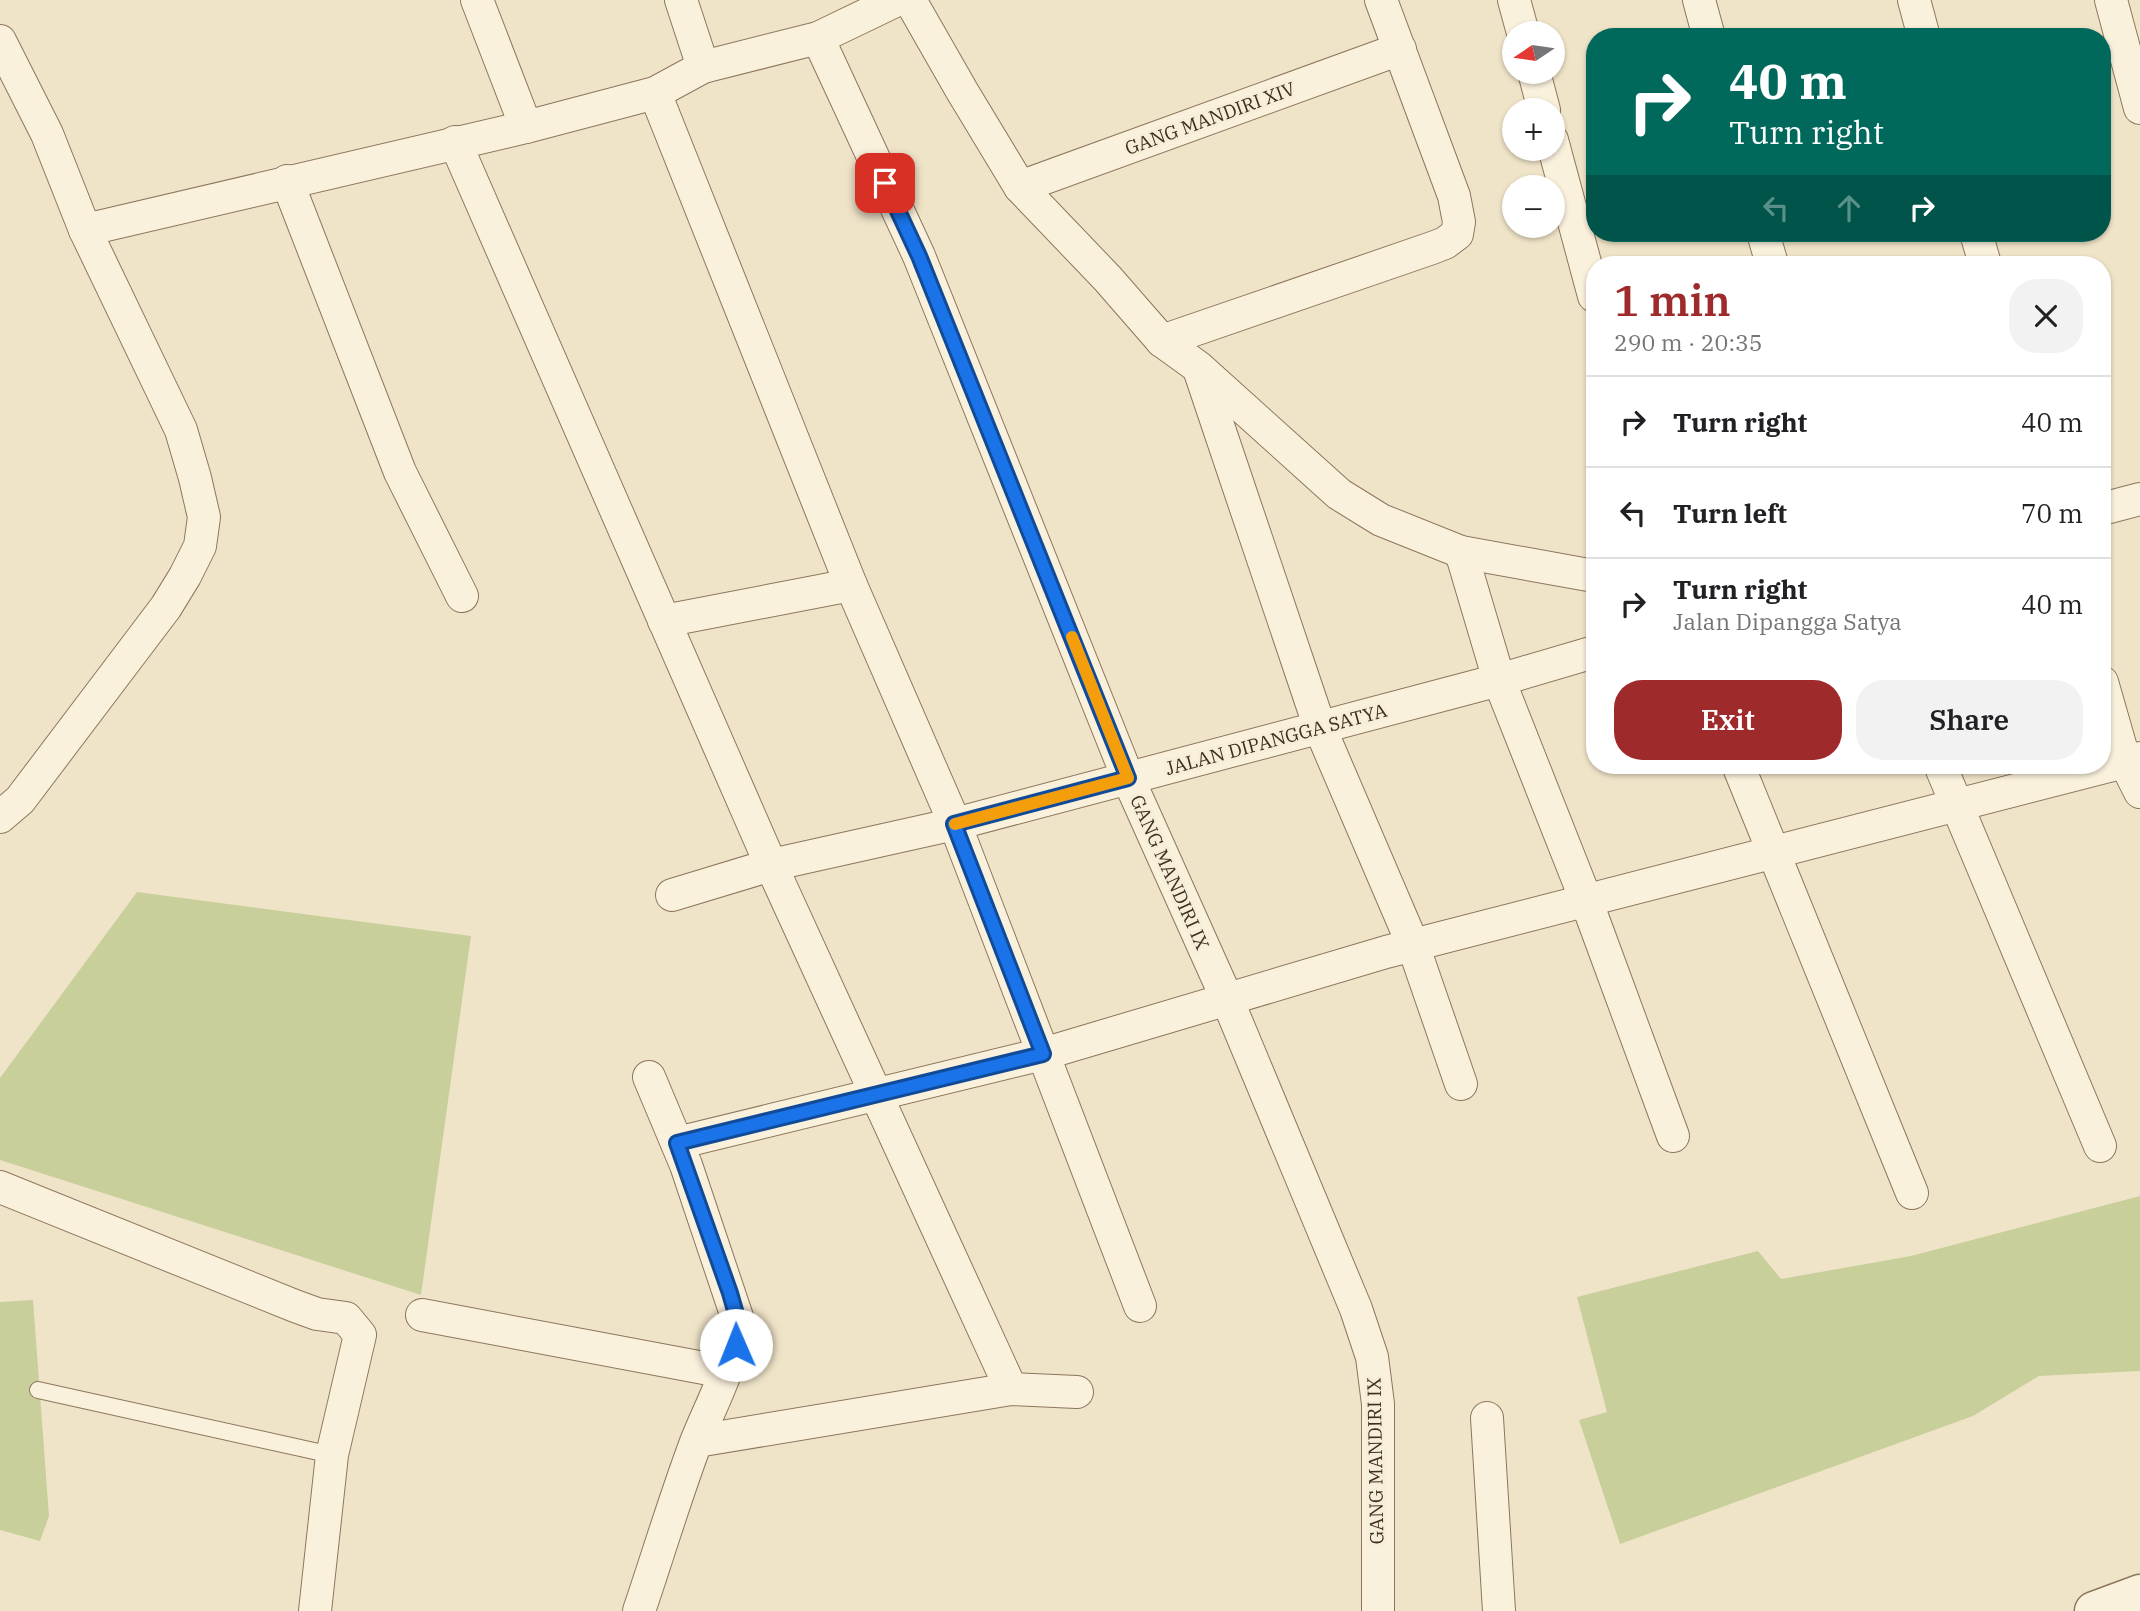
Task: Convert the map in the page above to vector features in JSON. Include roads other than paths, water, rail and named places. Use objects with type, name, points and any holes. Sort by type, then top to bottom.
[{"type":"street","points":[[477,0],[526,127]]},
{"type":"street","points":[[681,0],[703,67]]},
{"type":"street","points":[[85,230],[526,127],[655,93],[703,67],[818,38],[897,0]]},
{"type":"street","points":[[910,0],[1020,187],[1108,279],[1161,341],[1198,367],[1339,494],[1381,520],[1461,552],[1586,575]]},
{"type":"street","points":[[1161,341],[1432,248],[1457,234],[1459,222],[1454,196],[1381,0]]},
{"type":"street","points":[[1514,0],[1520,21]]},
{"type":"street","points":[[1699,0],[1707,28]]},
{"type":"street","points":[[1914,0],[1922,28]]},
{"type":"street","points":[[2111,0],[2140,108]]},
{"type":"street","name":"GANG MANDIRI IX","points":[[818,38],[919,256],[1128,778],[1227,999],[1356,1309],[1371,1357],[1378,1404],[1378,1611]]},
{"type":"street","points":[[0,41],[47,134],[85,230],[181,430],[204,517],[200,546],[166,607],[20,800],[0,817]]},
{"type":"street","name":"GANG MANDIRI XIV","points":[[1020,187],[1400,49]]},
{"type":"street","points":[[655,93],[851,584],[954,824],[1140,1306]]},
{"type":"street","points":[[455,142],[771,865],[1010,1390]]},
{"type":"street","points":[[1558,161],[1586,266]]},
{"type":"street","points":[[287,181],[400,472],[462,596]]},
{"type":"street","points":[[1198,367],[1320,728],[1413,945],[1461,1084]]},
{"type":"street","points":[[2111,507],[2140,499]]},
{"type":"street","points":[[1461,552],[1499,680],[1586,900],[1673,1136]]},
{"type":"street","points":[[664,621],[851,584]]},
{"type":"street","name":"JALAN DIPANGGA SATYA","points":[[672,895],[771,865],[954,824],[1499,680],[1586,654]]},
{"type":"street","points":[[2111,705],[2133,760],[2140,792]]},
{"type":"street","points":[[2111,766],[2133,760]]},
{"type":"street","points":[[1741,774],[1912,1193]]},
{"type":"street","points":[[1944,774],[2100,1146]]},
{"type":"street","points":[[677,1143],[1043,1054],[1413,945],[2078,774]]},
{"type":"street","points":[[639,1611],[697,1441],[736,1345],[738,1321],[677,1143],[649,1077]]},
{"type":"street","points":[[0,1187],[295,1306],[317,1314],[346,1318],[360,1335],[332,1455],[315,1611]]},
{"type":"street","points":[[422,1315],[725,1372]]},
{"type":"street","points":[[697,1441],[1010,1390],[1077,1392]]},
{"type":"street","points":[[1487,1418],[1499,1611]]},
{"type":"street","points":[[2098,1610],[2140,1594]]},
{"type":"lane","points":[[38,1390],[332,1455]]}]
